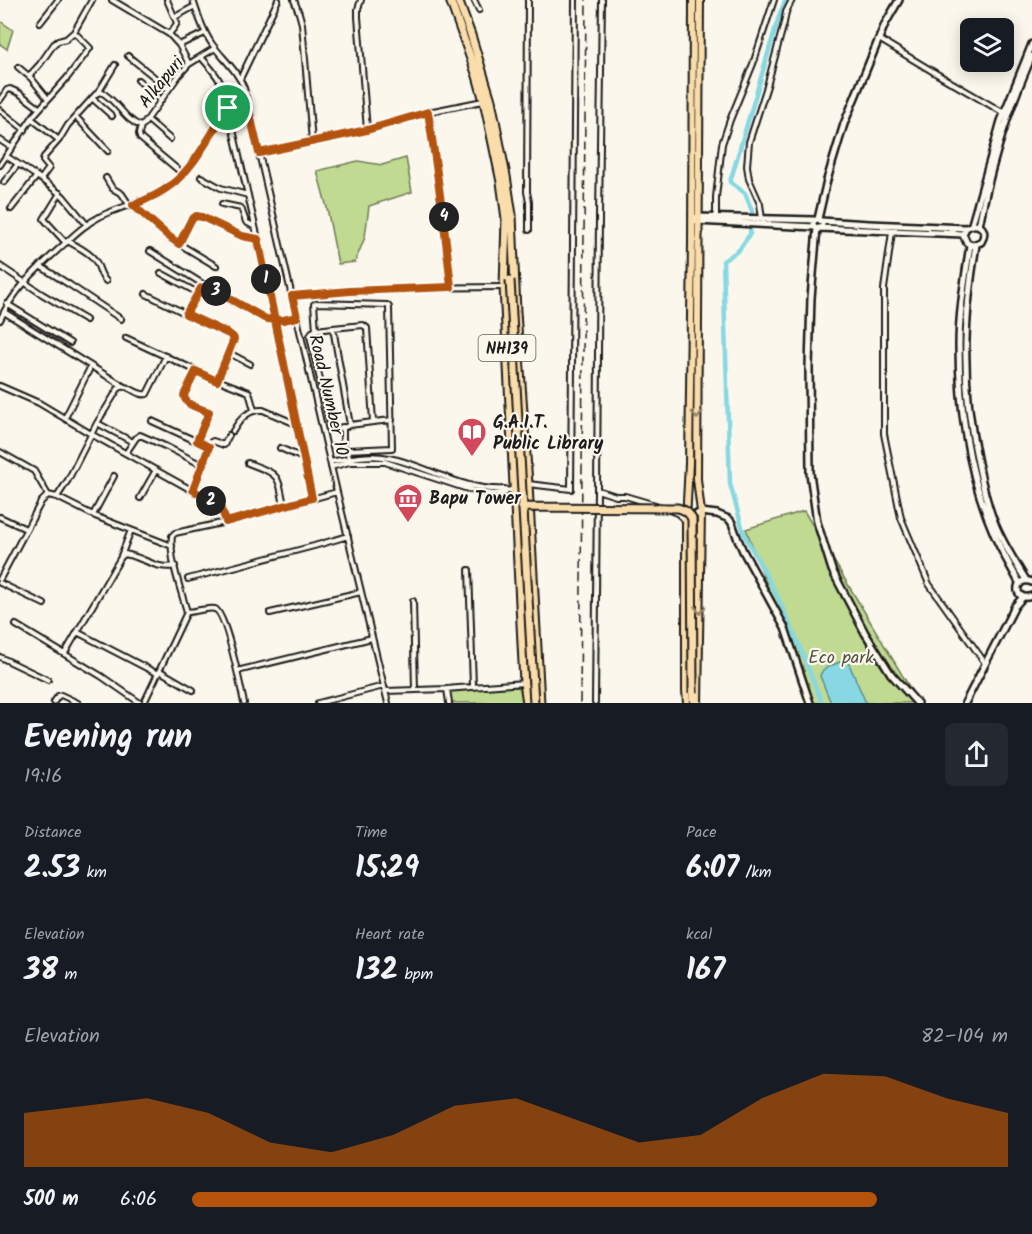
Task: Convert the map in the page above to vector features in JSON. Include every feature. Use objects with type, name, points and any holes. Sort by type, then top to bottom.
[{"type":"highway","name":"NH139","points":[[450,0],[488,101]]},
{"type":"highway","name":"NH139","points":[[458,0],[471,35],[488,101],[506,176],[512,215],[510,274],[528,484],[540,703]]},
{"type":"highway","name":"NH139","points":[[510,274],[504,287],[524,683],[527,703]]},
{"type":"highway","points":[[510,274],[534,703]]},
{"type":"highway","points":[[522,507],[678,508],[688,513],[692,519],[693,700]]},
{"type":"highway","points":[[517,527],[530,527]]},
{"type":"main road","points":[[693,0],[697,479],[701,512],[693,700]]},
{"type":"main road","points":[[693,700],[686,691],[686,521],[696,219],[700,0]]},
{"type":"street","points":[[40,23],[58,0]]},
{"type":"street","points":[[28,76],[54,44],[74,32],[92,0]]},
{"type":"street","points":[[112,0],[169,34],[179,45],[189,64]]},
{"type":"street","points":[[167,0],[177,23],[169,34]]},
{"type":"street","name":"Road Number 10","points":[[193,0],[205,33],[240,79],[246,97],[388,703]]},
{"type":"street","points":[[240,79],[278,0]]},
{"type":"street","points":[[294,0],[302,24],[312,141]]},
{"type":"street","points":[[361,0],[358,17],[367,130]]},
{"type":"street","points":[[474,0],[478,10]]},
{"type":"street","points":[[528,0],[527,192],[529,230]]},
{"type":"street","points":[[331,465],[349,460],[378,461],[493,494],[505,493],[528,484],[571,489],[575,0]]},
{"type":"street","points":[[595,703],[598,217],[602,0]]},
{"type":"street","points":[[716,217],[722,144],[753,64],[774,0]]},
{"type":"street","points":[[760,220],[760,204],[749,179],[747,160],[749,142],[767,86],[786,12],[792,0]]},
{"type":"street","points":[[899,0],[885,24],[844,124],[827,180],[818,224],[811,298],[810,473],[817,522],[832,570],[864,633],[891,674],[917,703]]},
{"type":"street","points":[[175,16],[195,6]]},
{"type":"street","points":[[0,165],[39,108],[67,78],[90,48],[74,32]]},
{"type":"street","points":[[179,45],[205,33]]},
{"type":"street","points":[[879,39],[1004,112]]},
{"type":"street","points":[[976,225],[986,171],[1004,112],[1032,44]]},
{"type":"street","name":"Alkapuri","points":[[99,93],[106,95],[131,121],[141,126],[148,120],[189,64],[215,48]]},
{"type":"street","points":[[128,56],[169,89]]},
{"type":"street","points":[[976,225],[1009,113],[1032,56]]},
{"type":"street","points":[[201,57],[216,74],[226,97],[312,498]]},
{"type":"street","points":[[11,209],[49,168],[43,159],[59,140],[66,127],[99,93],[115,65]]},
{"type":"street","points":[[18,67],[48,99]]},
{"type":"street","points":[[138,80],[161,100]]},
{"type":"street","points":[[0,100],[10,89],[39,108]]},
{"type":"street","points":[[0,320],[7,304],[24,282],[87,225],[102,216],[162,191],[183,174],[228,108],[234,101],[246,97]]},
{"type":"street","points":[[92,98],[112,116]]},
{"type":"street","points":[[259,153],[367,130],[428,112],[488,101]]},
{"type":"street","points":[[0,110],[25,130]]},
{"type":"street","points":[[428,112],[444,214],[451,287]]},
{"type":"street","points":[[77,116],[108,151]]},
{"type":"street","points":[[32,119],[59,140]]},
{"type":"street","points":[[148,120],[170,139]]},
{"type":"street","points":[[141,126],[140,138],[183,174]]},
{"type":"street","points":[[0,140],[12,148]]},
{"type":"street","points":[[6,156],[60,193],[87,225]]},
{"type":"street","points":[[4,182],[18,164]]},
{"type":"street","points":[[201,177],[221,188],[248,195]]},
{"type":"street","points":[[106,178],[112,188],[122,194],[167,235],[216,266]]},
{"type":"street","points":[[60,193],[44,219],[67,242],[92,256],[101,277],[106,282]]},
{"type":"street","points":[[222,204],[242,208],[246,222],[255,227]]},
{"type":"street","points":[[179,244],[191,220],[196,216],[242,236],[258,239]]},
{"type":"street","points":[[696,219],[716,217],[746,220]]},
{"type":"street","points":[[696,219],[760,220],[892,232],[963,234]]},
{"type":"street","points":[[818,224],[966,228],[976,225]]},
{"type":"street","points":[[966,228],[963,234],[965,241],[973,245],[981,242],[984,237],[983,230],[976,225]]},
{"type":"street","points":[[892,232],[884,289],[884,434],[901,518],[929,584],[985,663]]},
{"type":"street","points":[[973,245],[965,342],[969,415],[980,471],[995,524],[1005,546],[1028,581],[1018,591],[1023,597]]},
{"type":"street","points":[[150,251],[260,317],[274,320],[297,317]]},
{"type":"street","points":[[0,266],[86,320]]},
{"type":"street","points":[[40,266],[121,319]]},
{"type":"street","points":[[161,273],[198,294]]},
{"type":"street","points":[[186,314],[201,288],[206,286]]},
{"type":"street","points":[[292,296],[350,291],[504,287]]},
{"type":"street","points":[[146,294],[233,337],[234,341],[217,381]]},
{"type":"street","points":[[316,330],[314,307],[316,303],[387,304],[389,307],[393,446],[391,449],[347,450]]},
{"type":"street","points":[[7,304],[70,343]]},
{"type":"street","points":[[4,312],[142,395],[147,394],[166,356]]},
{"type":"street","points":[[373,422],[367,328],[363,325],[312,332],[310,336],[331,428],[392,420]]},
{"type":"street","points":[[333,328],[350,425]]},
{"type":"street","points":[[126,338],[217,381],[249,392],[254,410]]},
{"type":"street","points":[[229,353],[250,364]]},
{"type":"street","points":[[65,418],[91,366]]},
{"type":"street","points":[[196,371],[186,389],[184,398],[189,404],[209,412],[197,441]]},
{"type":"street","points":[[0,386],[30,398],[219,505],[226,522]]},
{"type":"street","points":[[57,497],[117,389],[124,386]]},
{"type":"street","points":[[193,490],[212,441],[224,445],[244,415],[254,410],[263,410],[296,424]]},
{"type":"street","points":[[152,421],[209,447]]},
{"type":"street","points":[[97,423],[133,442]]},
{"type":"street","points":[[344,426],[342,430],[343,448],[347,450],[349,460]]},
{"type":"street","points":[[126,453],[139,435],[202,465]]},
{"type":"street","points":[[280,448],[303,458]]},
{"type":"street","points":[[0,452],[34,471],[48,495],[172,546]]},
{"type":"street","points":[[248,463],[275,475],[284,506]]},
{"type":"street","points":[[141,498],[156,470]]},
{"type":"street","points":[[93,515],[114,476]]},
{"type":"street","points":[[597,490],[649,502],[677,513],[686,521],[701,512],[717,514],[729,519],[743,551],[785,628],[810,703]]},
{"type":"street","points":[[16,625],[65,653],[142,703],[159,673],[187,612],[175,566],[171,538],[175,533],[226,522],[337,492]]},
{"type":"street","points":[[44,604],[0,581],[41,502],[48,495]]},
{"type":"street","points":[[1,518],[26,530]]},
{"type":"street","points":[[65,653],[121,557],[131,530]]},
{"type":"street","points":[[188,579],[348,536]]},
{"type":"street","points":[[121,557],[125,554],[156,566],[169,568],[175,566]]},
{"type":"street","points":[[469,570],[473,686]]},
{"type":"street","points":[[270,613],[361,592]]},
{"type":"street","points":[[965,703],[1016,606],[1023,597]]},
{"type":"street","points":[[1023,597],[1032,597]]},
{"type":"street","points":[[413,601],[415,690]]},
{"type":"street","points":[[187,612],[210,609],[220,612],[226,625],[244,703]]},
{"type":"street","points":[[77,632],[193,690]]},
{"type":"street","points":[[237,671],[372,638]]},
{"type":"street","points":[[0,657],[48,680]]},
{"type":"street","points":[[386,691],[524,683]]},
{"type":"street","points":[[318,703],[384,686]]},
{"type":"street","points":[[446,689],[449,703]]},
{"type":"street","points":[[54,702],[61,695],[78,703]]},
{"type":"green space","points":[[0,21],[13,30],[7,49],[0,44]]},
{"type":"green space","points":[[406,158],[412,192],[369,206],[365,237],[355,262],[338,264],[317,171],[358,161],[382,165]]},
{"type":"green space","name":"Eco park","points":[[804,511],[919,703],[811,703],[746,529]]},
{"type":"green space","points":[[522,687],[524,703],[451,703],[449,692],[452,689]]},
{"type":"water","points":[[842,661],[849,664],[866,703],[831,703],[820,676],[826,668]]},
{"type":"waterway","points":[[786,0],[780,13],[730,182],[745,193],[752,211],[750,234],[739,250],[723,261],[730,484],[744,534],[777,596],[822,703]]},
{"type":"railway","points":[[580,703],[586,0]]},
{"type":"place","name":"G.A.I.T. Public Library","points":[[472,458]]},
{"type":"place","name":"Bapu Tower","points":[[408,524]]},
{"type":"route","points":[[228,108],[180,178],[162,191],[133,205],[179,244],[191,220],[196,216],[236,234],[258,239],[265,278],[274,320],[312,498],[226,522],[219,505],[193,490],[209,447],[197,441],[209,412],[185,401],[184,395],[196,371],[217,381],[234,339],[229,334],[186,314],[201,288],[209,287],[260,317],[266,319],[274,320],[283,320],[297,317],[292,296],[451,287],[444,214],[428,112],[367,130],[259,153],[246,97],[234,101],[228,108]]}]
